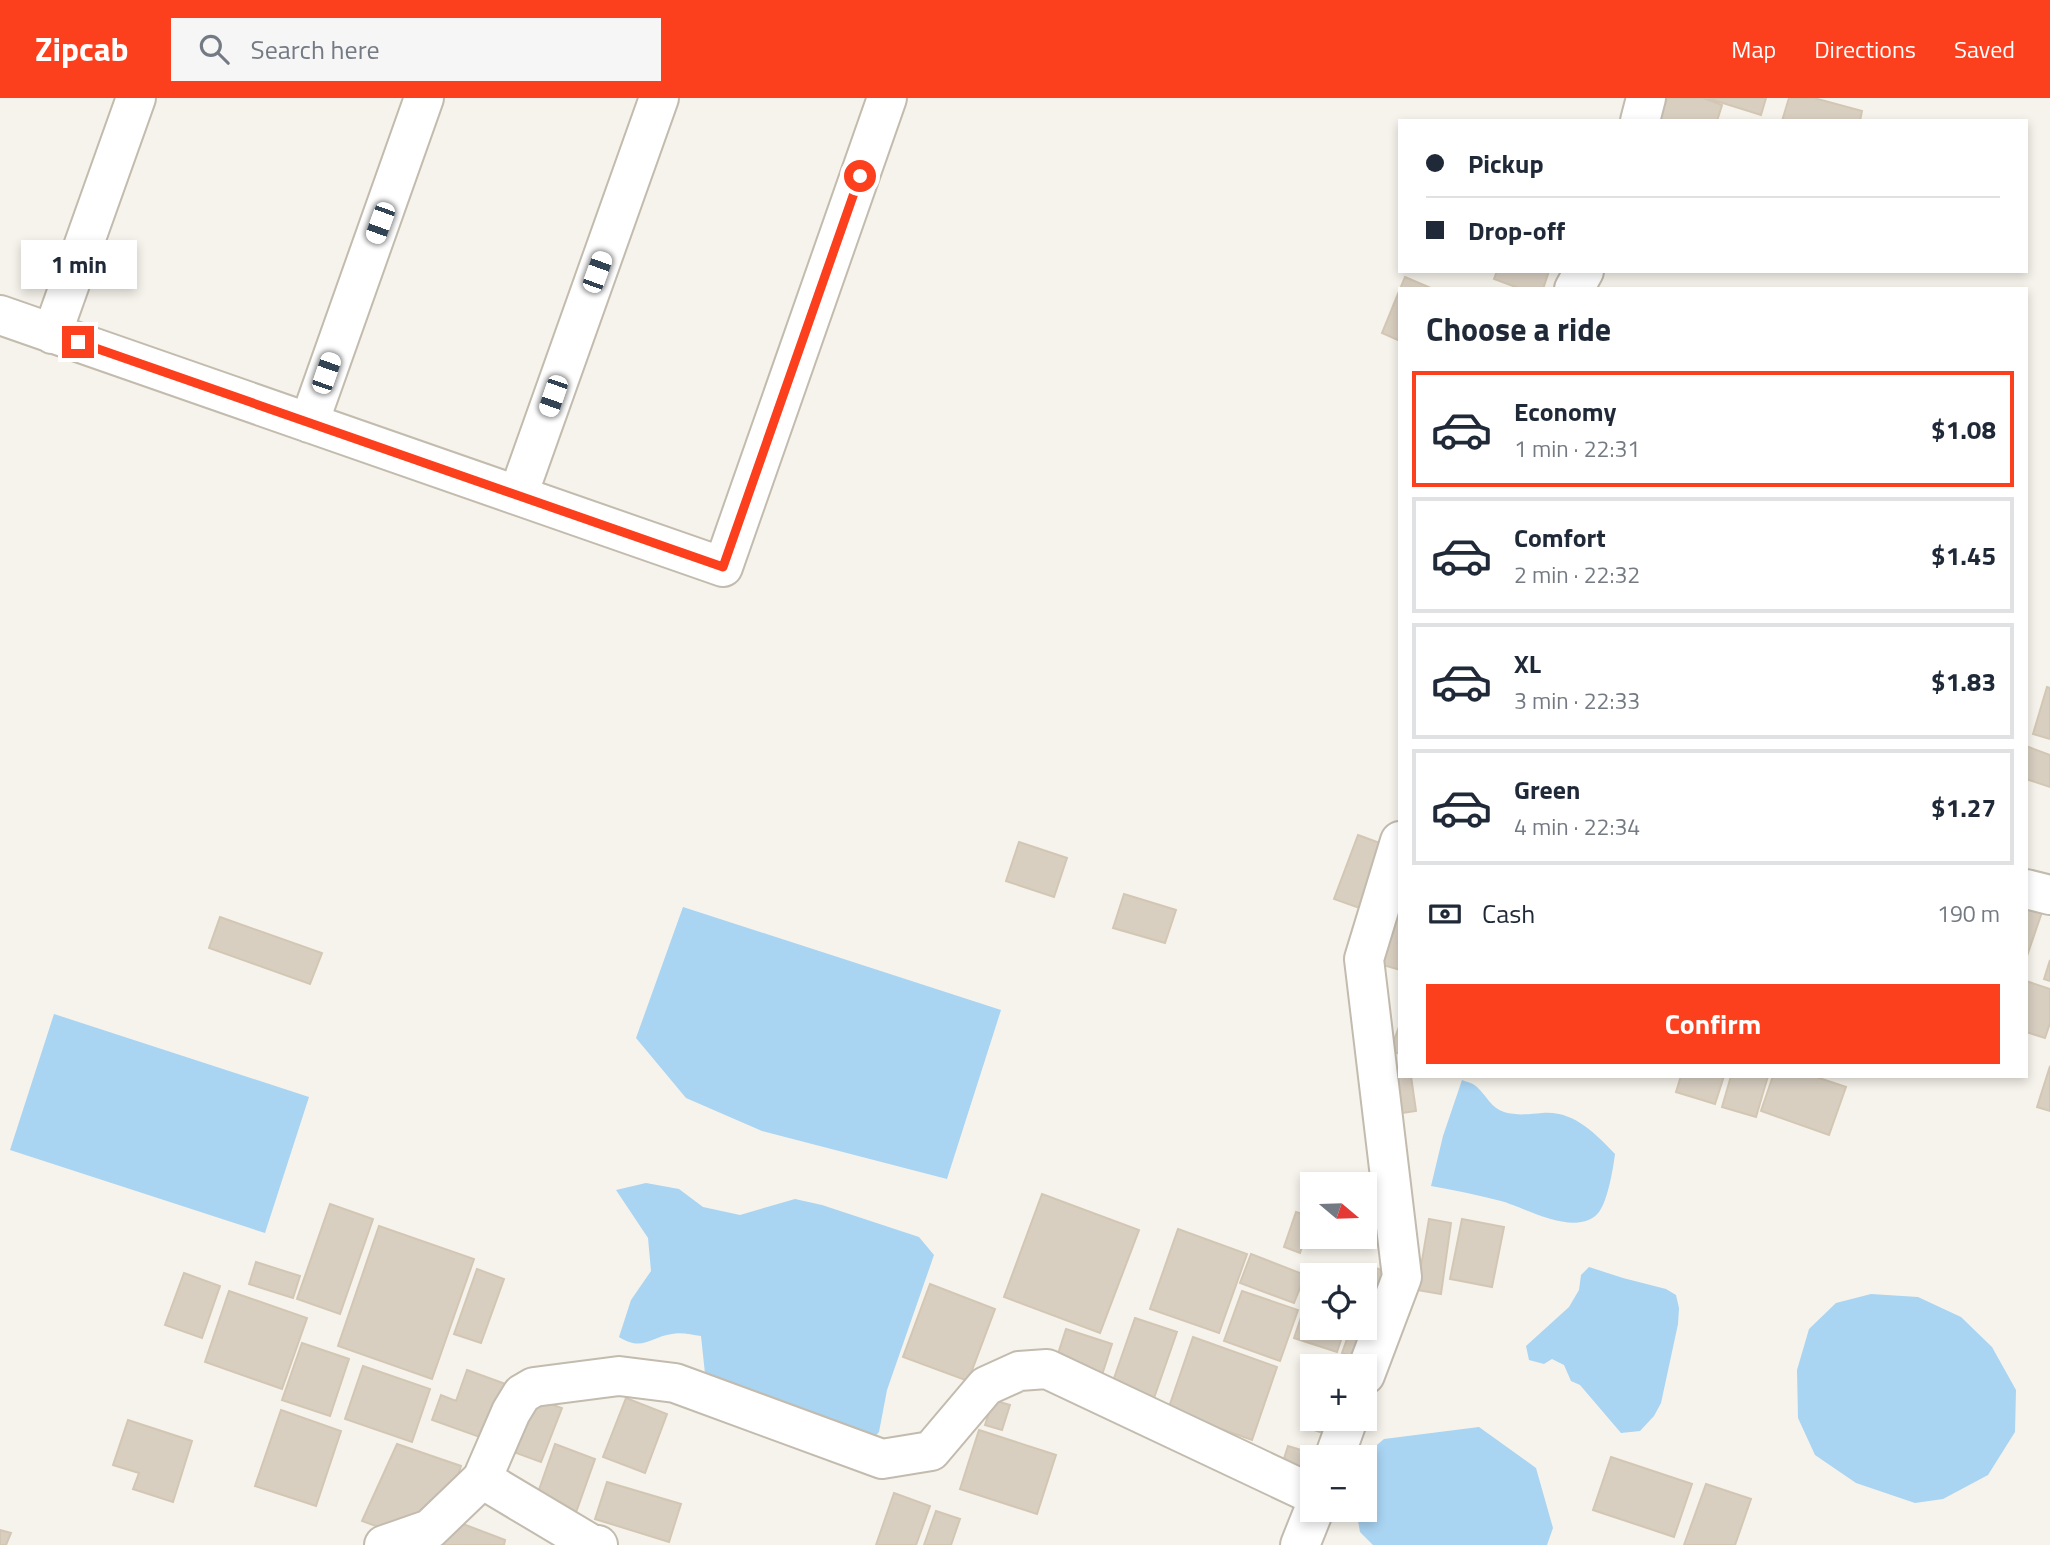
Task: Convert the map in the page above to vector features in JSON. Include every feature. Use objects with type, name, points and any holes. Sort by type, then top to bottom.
[{"type":"street","points":[[52,334],[136,98]]},
{"type":"street","points":[[309,422],[424,98]]},
{"type":"street","points":[[518,495],[659,98]]},
{"type":"street","points":[[0,315],[723,567],[887,98]]},
{"type":"street","points":[[1641,119],[1646,98]]},
{"type":"street","points":[[1373,1354],[1402,1277],[1364,959],[1398,848]]},
{"type":"street","points":[[2028,890],[2050,895]]},
{"type":"street","points":[[384,1545],[430,1529],[482,1479],[511,1412],[522,1394],[534,1387],[619,1376],[675,1382],[882,1459],[930,1451],[986,1386],[1019,1371],[1047,1369],[1300,1488]]},
{"type":"street","points":[[482,1479],[591,1544],[598,1545]]},
{"type":"street","points":[[1300,1545],[1309,1522]]},
{"type":"water","points":[[683,907],[1001,1010],[947,1179],[762,1131],[686,1098],[636,1038]]},
{"type":"water","points":[[54,1014],[309,1097],[265,1233],[10,1150]]},
{"type":"water","points":[[1462,1080],[1480,1090],[1499,1110],[1514,1114],[1564,1115],[1583,1124],[1600,1138],[1615,1154],[1607,1192],[1599,1212],[1590,1220],[1565,1222],[1501,1201],[1431,1186],[1443,1136]]},
{"type":"water","points":[[646,1183],[679,1189],[703,1207],[740,1215],[795,1199],[822,1205],[919,1237],[934,1255],[887,1390],[879,1432],[870,1442],[706,1383],[701,1336],[675,1333],[641,1343],[619,1337],[631,1300],[651,1271],[648,1238],[616,1190]]},
{"type":"water","points":[[1589,1267],[1666,1289],[1676,1295],[1678,1324],[1661,1403],[1654,1416],[1640,1431],[1621,1433],[1580,1385],[1571,1381],[1564,1365],[1552,1359],[1544,1364],[1529,1360],[1526,1346],[1569,1307],[1579,1290],[1581,1275]]},
{"type":"water","points":[[1871,1294],[1918,1297],[1961,1317],[1992,1347],[2016,1390],[2015,1432],[1988,1475],[1943,1499],[1915,1503],[1856,1483],[1815,1455],[1798,1418],[1797,1370],[1809,1329],[1836,1303]]},
{"type":"water","points":[[1479,1427],[1536,1468],[1553,1528],[1547,1545],[1373,1545],[1360,1532],[1358,1522],[1377,1522],[1377,1445],[1384,1439]]},
{"type":"building","points":[[1667,98],[1703,98],[1722,105],[1718,119],[1660,119]]},
{"type":"building","points":[[1707,98],[1766,98],[1761,115]]},
{"type":"building","points":[[1789,98],[1814,98],[1862,111],[1860,119],[1783,119]]},
{"type":"building","points":[[1496,273],[1548,273],[1544,287],[1516,287],[1494,279]]},
{"type":"building","points":[[1405,277],[1428,287],[1401,287]]},
{"type":"building","points":[[1398,294],[1398,340],[1382,333]]},
{"type":"building","points":[[2047,687],[2050,688],[2050,739],[2033,734]]},
{"type":"building","points":[[2028,747],[2050,755],[2050,787],[2028,780]]},
{"type":"building","points":[[1358,835],[1391,847],[1368,911],[1334,899]]},
{"type":"building","points":[[1019,842],[1067,858],[1054,897],[1006,881]]},
{"type":"building","points":[[1124,894],[1176,910],[1165,943],[1113,928]]},
{"type":"building","points":[[2028,904],[2043,909],[2028,953]]},
{"type":"building","points":[[1391,907],[1398,909],[1398,969],[1373,962]]},
{"type":"building","points":[[220,917],[322,953],[310,984],[209,948]]},
{"type":"building","points":[[2050,960],[2050,981],[2044,979]]},
{"type":"building","points":[[2028,982],[2050,989],[2050,1023],[2045,1038],[2028,1033]]},
{"type":"building","points":[[1398,1029],[1398,1053],[1390,1051]]},
{"type":"building","points":[[2050,1066],[2050,1111],[2037,1107]]},
{"type":"building","points":[[1398,1068],[1398,1078],[1411,1078],[1416,1111],[1388,1115],[1381,1071]]},
{"type":"building","points":[[1680,1078],[1723,1078],[1715,1104],[1676,1092]]},
{"type":"building","points":[[1730,1078],[1767,1078],[1756,1117],[1722,1107]]},
{"type":"building","points":[[1772,1078],[1819,1078],[1846,1087],[1829,1135],[1761,1111]]},
{"type":"building","points":[[1042,1194],[1139,1230],[1100,1333],[1004,1297]]},
{"type":"building","points":[[330,1204],[373,1219],[340,1314],[297,1299]]},
{"type":"building","points":[[1296,1212],[1300,1213],[1300,1253],[1284,1247]]},
{"type":"building","points":[[1429,1219],[1451,1223],[1441,1294],[1417,1290]]},
{"type":"building","points":[[1462,1219],[1504,1227],[1492,1287],[1450,1279]]},
{"type":"building","points":[[379,1226],[474,1259],[432,1379],[338,1346]]},
{"type":"building","points":[[1178,1229],[1247,1254],[1219,1333],[1150,1309]]},
{"type":"building","points":[[1251,1254],[1300,1273],[1300,1288],[1294,1303],[1240,1283]]},
{"type":"building","points":[[256,1262],[300,1276],[293,1298],[249,1284]]},
{"type":"building","points":[[1377,1268],[1398,1276],[1377,1334]]},
{"type":"building","points":[[477,1269],[504,1279],[481,1343],[454,1334]]},
{"type":"building","points":[[184,1273],[220,1286],[202,1338],[165,1325]]},
{"type":"building","points":[[930,1284],[995,1309],[968,1381],[903,1357]]},
{"type":"building","points":[[229,1291],[307,1318],[282,1389],[205,1362]]},
{"type":"building","points":[[1242,1291],[1298,1310],[1280,1361],[1224,1341]]},
{"type":"building","points":[[1135,1318],[1177,1332],[1154,1398],[1112,1384]]},
{"type":"building","points":[[1300,1320],[1300,1340],[1294,1338]]},
{"type":"building","points":[[1066,1329],[1112,1344],[1101,1378],[1055,1363]]},
{"type":"building","points":[[1193,1337],[1277,1367],[1252,1440],[1168,1410]]},
{"type":"building","points":[[1300,1340],[1341,1340],[1337,1352]]},
{"type":"building","points":[[1347,1340],[1375,1340],[1370,1354],[1342,1353]]},
{"type":"building","points":[[302,1343],[349,1359],[330,1416],[282,1400]]},
{"type":"building","points":[[363,1366],[430,1389],[412,1442],[345,1419]]},
{"type":"building","points":[[467,1370],[511,1386],[491,1441],[432,1420],[441,1395],[456,1401]]},
{"type":"building","points":[[528,1396],[562,1408],[541,1462],[508,1450]]},
{"type":"building","points":[[626,1398],[667,1414],[645,1473],[603,1457]]},
{"type":"building","points":[[993,1400],[1010,1405],[1002,1430],[985,1425]]},
{"type":"building","points":[[281,1410],[341,1431],[316,1506],[255,1486]]},
{"type":"building","points":[[128,1420],[192,1441],[173,1502],[133,1489],[139,1473],[113,1465]]},
{"type":"building","points":[[979,1430],[1056,1455],[1037,1514],[960,1489]]},
{"type":"building","points":[[1317,1431],[1336,1431],[1334,1437]]},
{"type":"building","points":[[397,1444],[461,1466],[450,1501],[398,1534],[362,1521]]},
{"type":"building","points":[[555,1444],[595,1459],[574,1518],[534,1504]]},
{"type":"building","points":[[1288,1446],[1300,1450],[1300,1478],[1280,1471]]},
{"type":"building","points":[[1611,1457],[1692,1484],[1674,1537],[1593,1510]]},
{"type":"building","points":[[607,1482],[681,1504],[669,1542],[595,1519]]},
{"type":"building","points":[[1706,1484],[1751,1499],[1735,1545],[1684,1545]]},
{"type":"building","points":[[894,1493],[930,1506],[916,1545],[876,1545]]},
{"type":"building","points":[[936,1511],[960,1519],[951,1545],[924,1545]]},
{"type":"building","points":[[450,1519],[505,1540],[504,1545],[440,1545]]},
{"type":"building","points":[[0,1530],[11,1533],[6,1545],[0,1545]]},
{"type":"route","points":[[78,342],[723,567],[860,176]]}]
